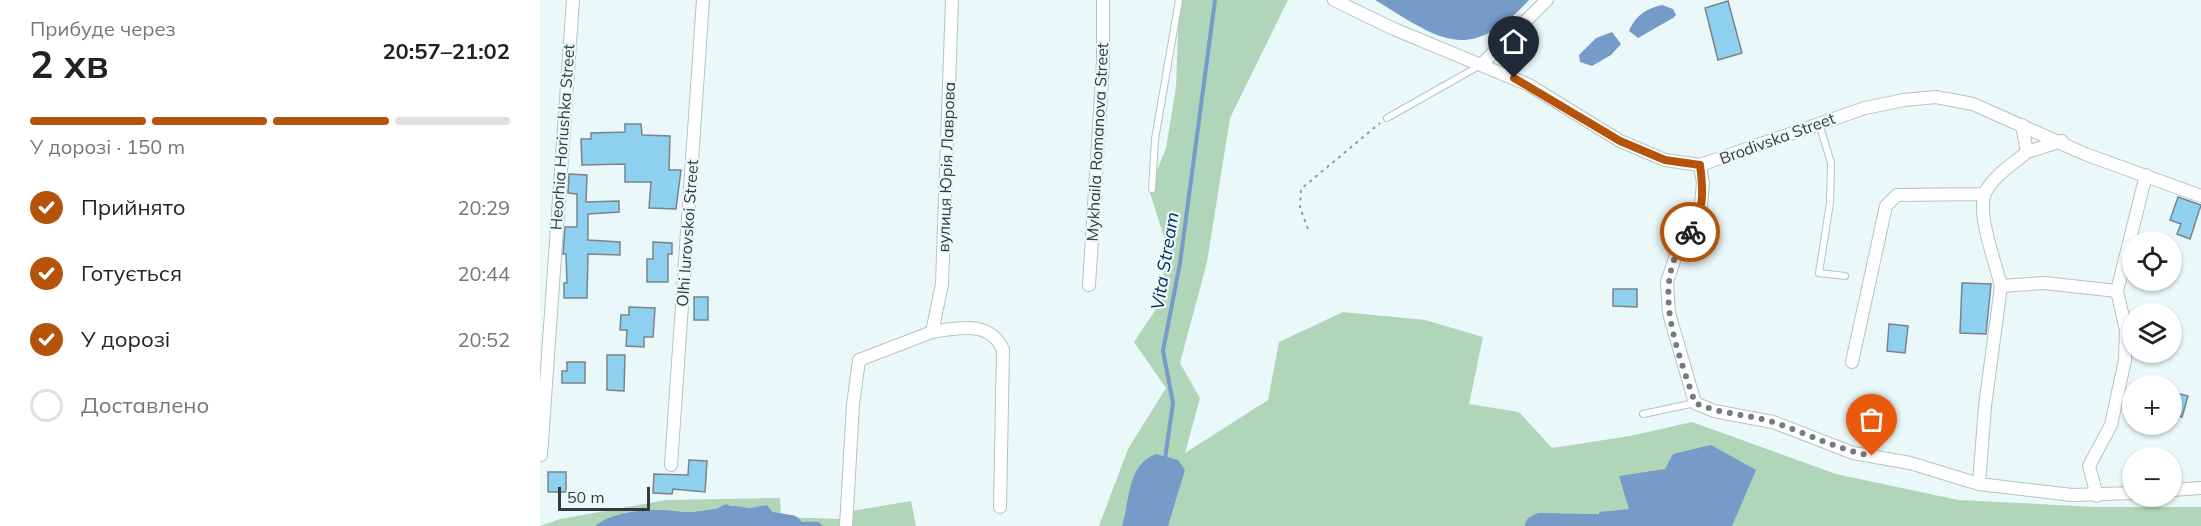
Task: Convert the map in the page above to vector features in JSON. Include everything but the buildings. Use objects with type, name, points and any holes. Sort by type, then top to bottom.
[{"type":"street","name":"Heorhia Horiushka Street","points":[[541,454],[573,0]]},
{"type":"street","name":"Olhi Iurovskoi Street","points":[[671,465],[703,0]]},
{"type":"street","name":"вулиця Юрія Лаврова","points":[[932,332],[942,284],[952,0]]},
{"type":"street","name":"Mykhaila Romanova Street","points":[[1089,285],[1103,63],[1102,0]]},
{"type":"street","points":[[1482,64],[1547,0]]},
{"type":"street","name":"Brodivska Street","points":[[1337,1],[1430,45],[1482,64],[1529,85],[1620,141],[1665,160],[1700,165],[1865,108],[1904,100],[1936,97],[1973,104],[2061,141],[2085,154],[2201,196]]},
{"type":"street","points":[[2022,125],[2026,152]]},
{"type":"street","points":[[1979,484],[1985,406],[2001,286],[1984,223],[1984,194],[1992,182],[2026,152],[2061,141]]},
{"type":"street","points":[[1700,165],[1703,183],[1700,216],[1679,246],[1667,282],[1669,313],[1695,403],[1714,411],[1773,422],[1853,453],[1911,463],[1979,484],[2097,496],[2122,494]]},
{"type":"street","points":[[2097,496],[2089,466],[2111,425],[2125,360],[2126,330],[2116,291],[2146,175]]},
{"type":"street","points":[[1852,362],[1886,206],[1897,195],[1984,194]]},
{"type":"street","points":[[2001,286],[2044,283],[2116,291]]},
{"type":"street","points":[[846,526],[853,405],[859,360],[932,332],[977,328],[994,336],[1003,350],[1000,507]]},
{"type":"street","points":[[2182,489],[2201,488]]},
{"type":"lane","points":[[1152,189],[1155,139],[1179,0]]},
{"type":"lane","points":[[1387,118],[1482,64]]},
{"type":"lane","points":[[1819,122],[1832,163],[1830,203],[1819,273],[1845,276]]},
{"type":"lane","points":[[1643,414],[1695,403]]},
{"type":"path","points":[[1308,230],[1300,208],[1301,189],[1387,118]]},
{"type":"green space","points":[[1179,0],[1288,0],[1230,118],[1207,262],[1180,363],[1200,398],[1185,453],[1268,400],[1279,342],[1343,312],[1425,320],[1483,337],[1469,404],[1519,412],[1552,448],[1630,436],[1692,422],[1836,474],[1958,500],[2096,507],[2201,507],[2201,526],[1099,526],[1128,449],[1166,388],[1134,342],[1160,303],[1167,246],[1149,190],[1166,148],[1176,87]]},
{"type":"green space","points":[[780,498],[781,517],[841,519],[841,526],[540,526],[560,519],[666,500]]},
{"type":"green space","points":[[911,501],[916,526],[852,526],[852,511]]},
{"type":"water","points":[[1375,0],[1529,0],[1508,20],[1488,33],[1471,39],[1454,39],[1437,35],[1418,26]]},
{"type":"water","points":[[1662,5],[1673,9],[1676,15],[1638,38],[1629,31],[1642,14]]},
{"type":"water","points":[[1612,32],[1621,44],[1611,55],[1592,66],[1580,62],[1579,55],[1596,38]]},
{"type":"water","points":[[1711,445],[1756,470],[1732,526],[1600,526],[1599,512],[1629,509],[1619,476],[1665,469],[1673,454]]},
{"type":"water","points":[[1156,454],[1178,460],[1185,470],[1168,526],[1122,526],[1135,475],[1147,459]]},
{"type":"water","points":[[726,504],[740,510],[767,505],[772,512],[784,519],[796,522],[819,522],[823,526],[724,526],[722,522],[633,520],[629,526],[595,526],[617,515],[646,510],[676,511],[700,517]]},
{"type":"waterway","name":"Vita Stream","points":[[1165,459],[1173,403],[1163,351],[1180,263],[1215,0]]},
{"type":"waterway","points":[[632,526],[647,523],[695,523],[735,517],[791,526]]},
{"type":"waterway","points":[[1536,526],[1540,524],[1633,526]]},
{"type":"way so far","points":[[1690,232],[1679,246],[1667,282],[1669,313],[1695,403],[1714,411],[1773,422],[1853,453],[1872,456]]},
{"type":"route","points":[[1514,78],[1620,141],[1665,160],[1700,165],[1703,183],[1700,216],[1690,232]]}]
